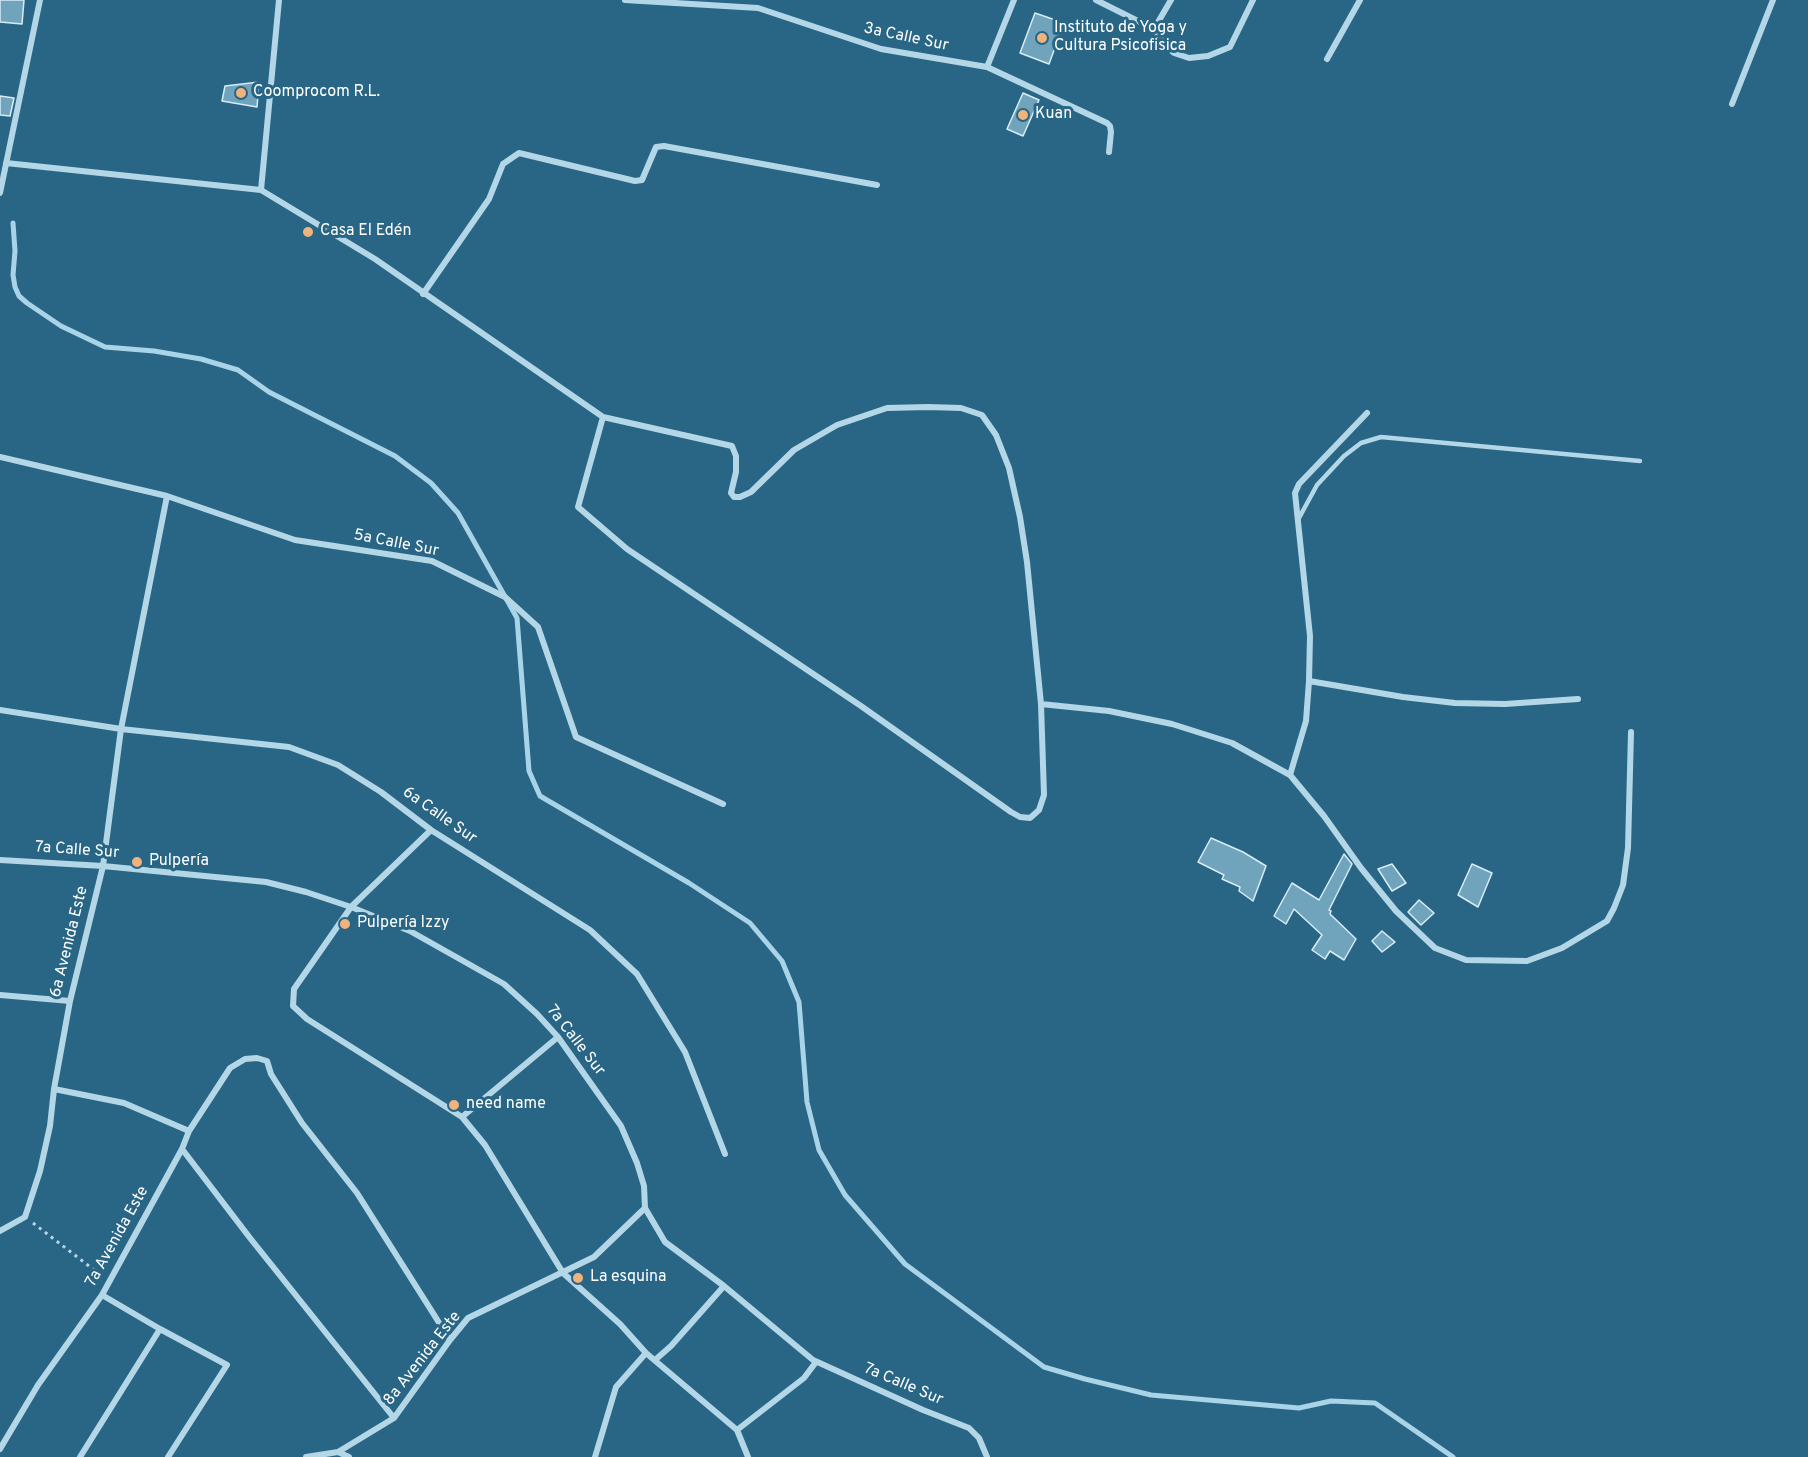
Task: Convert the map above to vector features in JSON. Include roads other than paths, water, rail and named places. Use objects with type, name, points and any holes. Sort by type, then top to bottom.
[{"type":"street","points":[[0,193],[40,0]]},
{"type":"street","points":[[261,190],[279,0]]},
{"type":"street","name":"3a Calle Sur","points":[[625,0],[758,8],[881,49],[987,67],[1107,123],[1111,132],[1109,152]]},
{"type":"street","points":[[987,67],[1014,0]]},
{"type":"street","points":[[1096,0],[1154,29],[1164,44],[1174,53],[1189,58],[1208,56],[1230,47],[1253,0]]},
{"type":"street","points":[[1154,29],[1171,0]]},
{"type":"street","points":[[1327,59],[1360,0]]},
{"type":"street","points":[[1732,104],[1773,0]]},
{"type":"street","points":[[423,294],[489,199],[503,164],[519,153],[635,181],[642,180],[656,147],[664,146],[877,185]]},
{"type":"street","points":[[6,163],[261,190],[375,259],[603,417],[732,446],[736,456],[736,472],[731,493],[734,497],[741,497],[751,492],[794,450],[837,425],[887,408],[961,408],[982,415],[996,435],[1009,468],[1027,562],[1041,704],[1044,795],[1039,810],[1030,818],[1020,817],[861,706],[627,549],[578,507],[603,417]]},
{"type":"street","points":[[1290,775],[1306,721],[1310,636],[1294,499],[1299,484],[1366,413]]},
{"type":"street","name":"5a Calle Sur","points":[[0,457],[167,496],[295,540],[432,561],[505,597],[538,627],[576,737],[723,804]]},
{"type":"street","name":"6a Avenida Este","points":[[0,1231],[25,1217],[51,1126],[54,1089],[69,1001],[103,866],[121,729],[167,496]]},
{"type":"street","points":[[1309,681],[1403,697],[1455,703],[1505,704],[1578,699]]},
{"type":"street","points":[[1041,704],[1108,711],[1172,724],[1232,742],[1290,775],[1396,911],[1435,948],[1466,960],[1527,961],[1562,948],[1607,921],[1623,885],[1628,848],[1631,732]]},
{"type":"street","name":"6a Calle Sur","points":[[0,710],[121,729],[289,747],[338,765],[381,792],[431,830],[590,930],[637,974],[685,1052],[724,1154]]},
{"type":"street","points":[[431,830],[351,907],[294,989],[294,1006],[307,1018],[462,1117],[485,1145],[562,1273],[620,1324],[646,1353],[728,1421],[737,1430],[748,1457]]},
{"type":"street","name":"7a Calle Sur","points":[[0,860],[103,866],[266,882],[351,907],[410,931],[504,984],[558,1037],[621,1126],[637,1162],[644,1186],[645,1208],[665,1242],[724,1286],[816,1362],[969,1428],[979,1438],[987,1457]]},
{"type":"street","points":[[0,996],[69,1001]]},
{"type":"street","points":[[462,1117],[558,1037]]},
{"type":"street","name":"7a Avenida Este","points":[[0,1449],[38,1385],[102,1295],[182,1149],[189,1131],[230,1068],[245,1059],[257,1058],[267,1061],[271,1074],[302,1123],[357,1193],[450,1340]]},
{"type":"street","points":[[54,1089],[124,1103],[189,1131]]},
{"type":"street","points":[[182,1149],[394,1418]]},
{"type":"street","name":"8a Avenida Este","points":[[306,1457],[338,1452],[394,1418],[468,1318],[594,1257],[645,1208]]},
{"type":"street","points":[[655,1360],[671,1346],[724,1286]]},
{"type":"street","points":[[102,1295],[227,1365],[168,1457]]},
{"type":"street","points":[[80,1457],[160,1329]]},
{"type":"street","points":[[595,1457],[616,1387],[646,1353]]},
{"type":"street","points":[[737,1430],[804,1378],[816,1362]]},
{"type":"street","points":[[338,1452],[349,1457]]},
{"type":"lane","points":[[1298,520],[1317,485],[1344,456],[1361,442],[1381,437],[1640,461]]},
{"type":"waterway","points":[[13,223],[15,251],[13,275],[19,296],[61,326],[105,347],[154,351],[201,359],[238,370],[269,392],[395,456],[431,483],[458,513],[517,618],[529,771],[540,796],[689,883],[750,923],[782,961],[799,1002],[807,1102],[819,1150],[845,1195],[905,1264],[1044,1367],[1151,1395],[1299,1408],[1331,1401],[1375,1403],[1453,1457]]},
{"type":"place","name":"Instituto de Yoga y Cultura Psicofisica","points":[[1042,38]]},
{"type":"place","name":"Coomprocom R.L.","points":[[241,93]]},
{"type":"place","name":"Kuan","points":[[1023,115]]},
{"type":"place","name":"Casa El Edén","points":[[308,232]]},
{"type":"place","name":"Pulpería","points":[[137,862]]},
{"type":"place","name":"Pulpería Izzy","points":[[345,924]]},
{"type":"place","name":"need name","points":[[454,1105]]},
{"type":"place","name":"La esquina","points":[[578,1278]]}]
